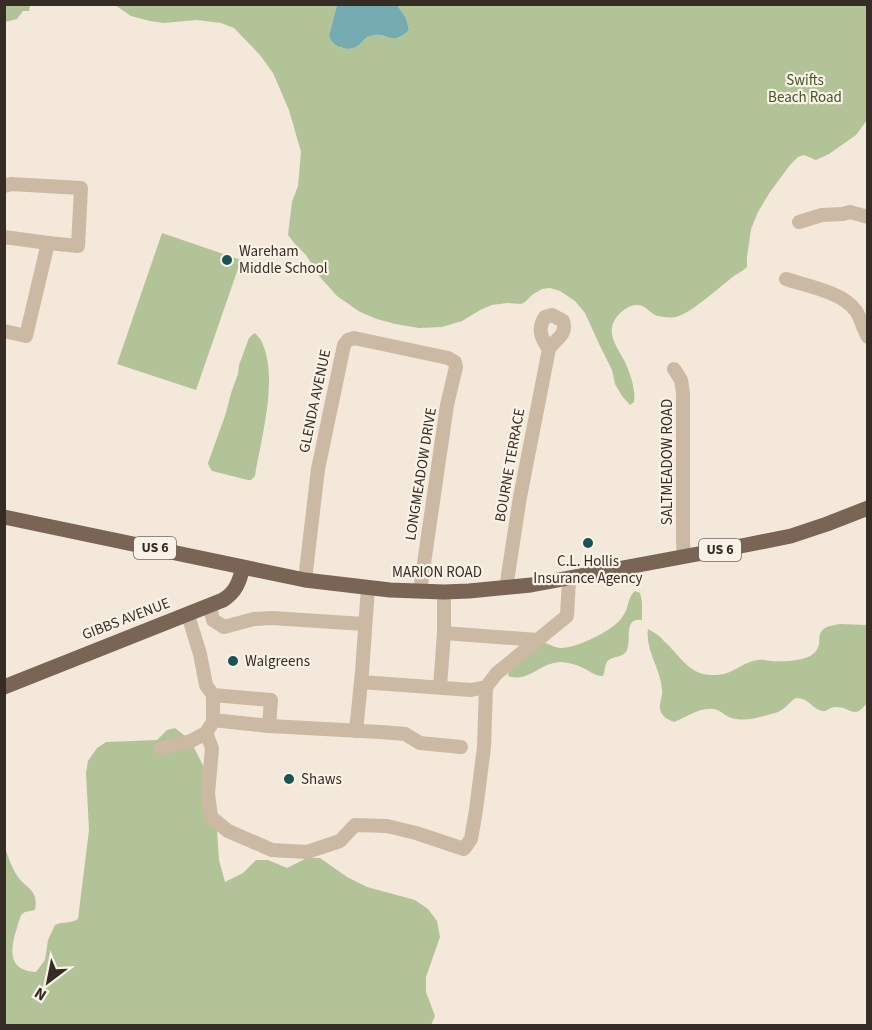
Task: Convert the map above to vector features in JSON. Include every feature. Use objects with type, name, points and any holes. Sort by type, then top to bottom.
[{"type":"main road","name":"MARION ROAD","points":[[4,517],[305,580],[390,590],[444,592],[506,588],[568,579],[791,536],[867,508]]},
{"type":"main road","name":"GIBBS AVENUE","points":[[4,687],[223,600],[235,590],[243,568]]},
{"type":"street","points":[[4,186],[11,184],[81,188],[78,246],[4,237]]},
{"type":"street","points":[[799,222],[822,215],[850,212],[861,215]]},
{"type":"street","points":[[4,332],[26,336],[48,243]]},
{"type":"street","points":[[786,279],[845,300],[856,311],[867,338]]},
{"type":"street","name":"GLENDA AVENUE","points":[[305,580],[318,469],[348,340],[354,338],[371,341],[448,358],[455,362]]},
{"type":"street","name":"BOURNE TERRACE","points":[[506,588],[520,497],[549,349]]},
{"type":"street","name":"LONGMEADOW DRIVE","points":[[420,591],[455,362]]},
{"type":"street","name":"SALTMEADOW ROAD","points":[[674,369],[681,380],[683,393],[684,556]]},
{"type":"street","points":[[188,615],[200,654],[206,685],[213,695],[208,794],[211,817],[228,831],[272,850],[307,852],[340,841],[356,825],[387,826],[464,849],[471,839],[476,810],[484,747],[486,687],[497,673],[567,616],[568,579]]},
{"type":"street","points":[[356,731],[368,588]]},
{"type":"street","points":[[440,687],[444,592]]},
{"type":"street","points":[[210,606],[213,620],[224,627],[254,619],[272,618],[364,624]]},
{"type":"street","points":[[444,633],[537,640]]},
{"type":"street","points":[[361,682],[471,690],[486,687]]},
{"type":"street","points":[[213,695],[271,700],[269,726]]},
{"type":"street","points":[[161,748],[191,741],[210,727],[269,726],[405,734],[420,743],[461,747]]},
{"type":"green space","points":[[5,4],[30,5],[29,11],[23,11],[17,19],[5,22]]},
{"type":"green space","name":"Swifts Beach Road","points":[[115,5],[337,5],[329,35],[341,48],[354,48],[372,35],[396,38],[409,30],[406,18],[397,5],[867,5],[867,120],[856,135],[829,154],[816,160],[804,155],[798,157],[790,165],[758,212],[751,229],[745,269],[682,315],[658,316],[643,306],[634,305],[625,309],[618,316],[613,324],[612,332],[632,382],[634,402],[630,405],[615,384],[612,370],[585,313],[575,301],[560,291],[550,288],[542,289],[521,304],[492,305],[462,321],[442,327],[419,328],[377,319],[360,312],[337,296],[288,235],[292,202],[298,186],[301,152],[289,110],[273,73],[260,55],[234,28],[221,23],[197,20],[164,23],[150,21],[131,16]]},
{"type":"green space","points":[[162,233],[241,260],[196,390],[117,364]]},
{"type":"green space","points":[[255,333],[262,342],[267,359],[269,392],[255,476],[248,480],[212,471],[208,463],[226,413],[239,365],[249,338]]},
{"type":"green space","points":[[635,591],[640,593],[642,620],[632,622],[627,650],[623,655],[607,662],[603,676],[562,662],[547,665],[522,677],[508,676],[517,660],[543,642],[559,648],[568,647],[595,637],[612,627],[623,616]]},
{"type":"green space","points":[[840,624],[867,625],[867,703],[858,711],[835,707],[822,711],[797,698],[779,712],[758,718],[735,719],[717,710],[708,709],[674,722],[661,712],[661,682],[649,645],[648,629],[660,637],[695,671],[712,675],[728,673],[754,661],[799,660],[817,650],[821,632],[824,629]]},
{"type":"green space","points":[[175,728],[190,740],[208,775],[216,816],[219,860],[225,882],[243,873],[256,860],[268,860],[287,868],[307,858],[320,858],[347,877],[367,887],[415,900],[428,909],[437,921],[440,937],[426,977],[426,992],[435,1016],[431,1025],[5,1025],[4,846],[14,871],[33,893],[36,903],[35,910],[21,915],[13,943],[14,959],[17,965],[25,970],[36,972],[45,960],[48,940],[55,925],[78,919],[89,830],[86,773],[88,761],[97,748],[106,742],[157,740],[167,730]]},
{"type":"water","points":[[337,5],[397,5],[406,18],[409,30],[398,38],[376,35],[367,37],[355,47],[341,48],[333,43],[329,35]]},
{"type":"place","name":"Wareham Middle School","points":[[227,260]]},
{"type":"place","name":"C.L. Hollis Insurance Agency","points":[[588,543]]},
{"type":"place","name":"Walgreens","points":[[233,661]]},
{"type":"place","name":"Shaws","points":[[289,779]]}]
